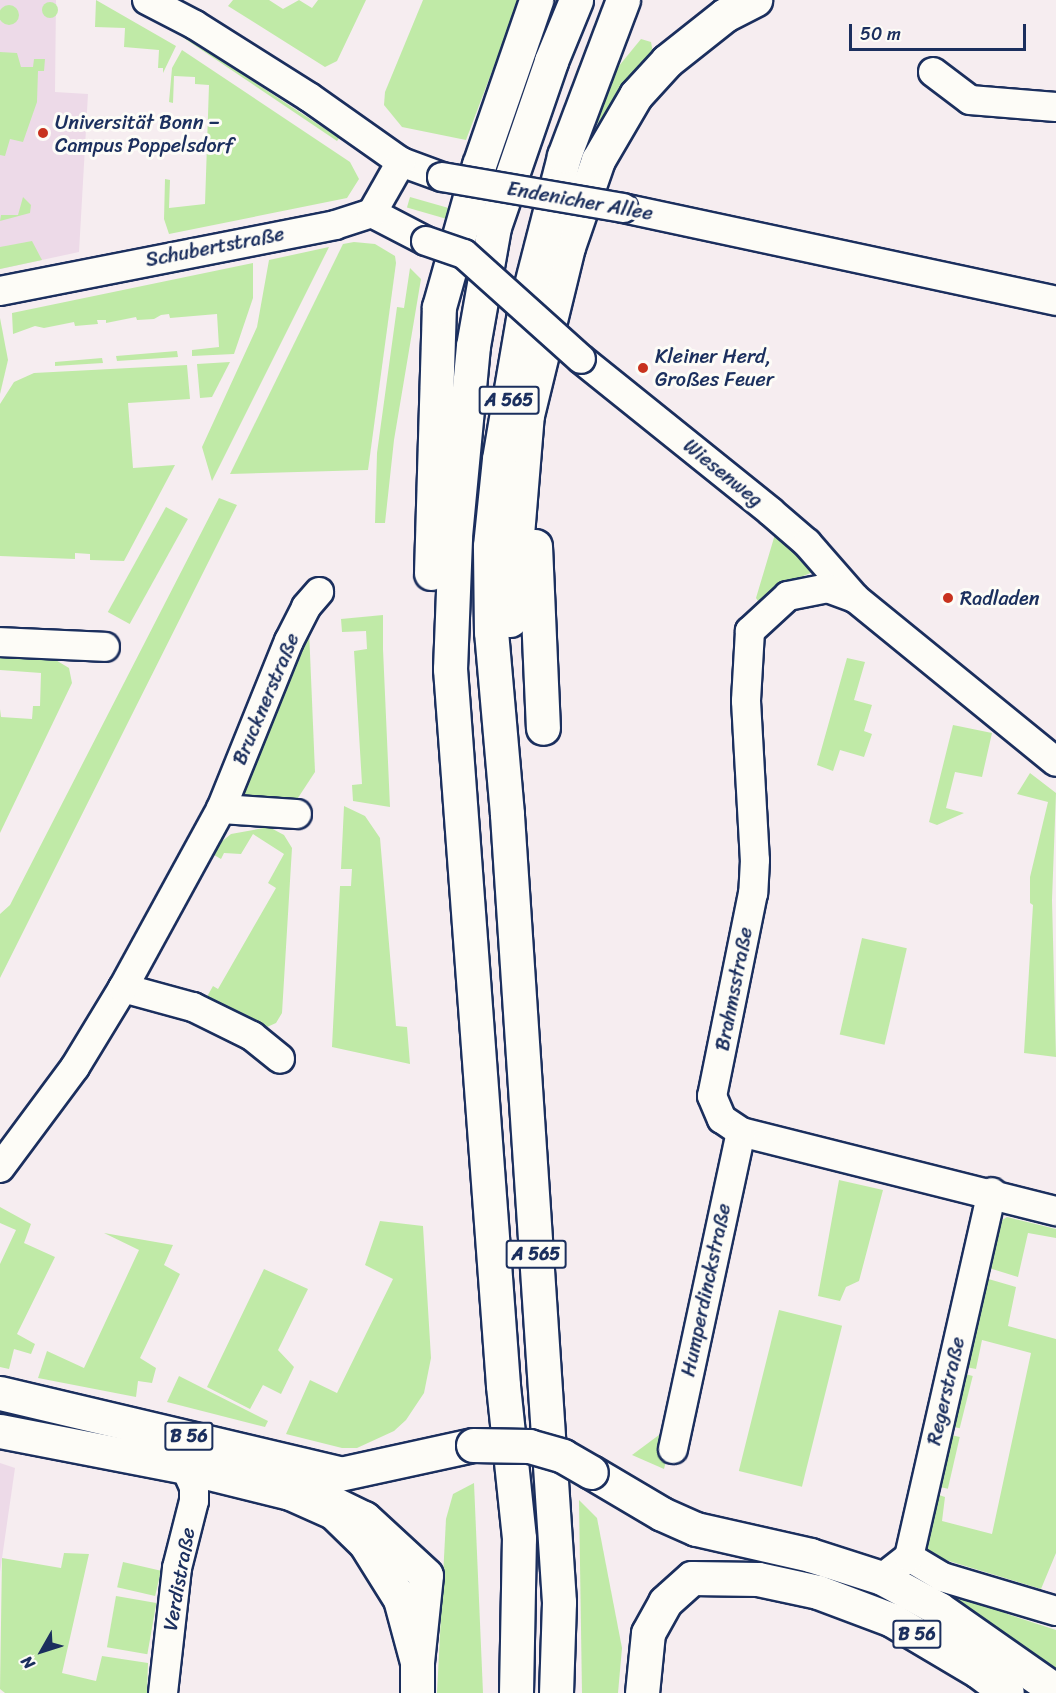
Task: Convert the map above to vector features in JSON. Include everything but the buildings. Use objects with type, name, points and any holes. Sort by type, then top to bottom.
[{"type":"main road","points":[[450,669],[432,603],[431,580],[439,307],[479,165],[536,0]]},
{"type":"main road","name":"A 565","points":[[516,1693],[519,1538],[503,1385],[450,669],[455,536],[472,358],[494,227],[550,61],[576,0]]},
{"type":"main road","name":"A 565","points":[[556,1693],[559,1602],[507,814],[491,632],[490,546],[499,459],[524,312],[564,156],[623,0]]},
{"type":"main road","points":[[507,814],[510,616],[527,415],[568,247],[598,160],[636,95],[667,62],[725,15],[755,0]]},
{"type":"main road","points":[[543,728],[534,574],[540,443],[568,247]]},
{"type":"main road","name":"B 56","points":[[0,1393],[338,1473]]},
{"type":"main road","name":"B 56","points":[[0,1431],[185,1467],[281,1489],[335,1504],[364,1518],[426,1575],[417,1677]]},
{"type":"main road","name":"B 56","points":[[281,1489],[338,1473],[363,1471],[473,1445],[529,1446],[563,1456],[662,1514],[696,1528],[882,1578],[939,1609],[1056,1691]]},
{"type":"main road","points":[[281,1489],[333,1512],[365,1543],[400,1599],[417,1677]]},
{"type":"main road","name":"B 56","points":[[754,1542],[818,1592]]},
{"type":"main road","name":"B 56","points":[[642,1693],[648,1633],[665,1602],[692,1578],[758,1579],[818,1592],[892,1620],[978,1671],[1007,1693]]},
{"type":"street","name":"Endenicher Allee","points":[[147,0],[195,25],[309,97],[401,162],[442,177],[623,208],[1056,301]]},
{"type":"street","points":[[933,72],[970,100],[1056,108]]},
{"type":"street","points":[[372,213],[401,162]]},
{"type":"street","name":"Wiesenweg","points":[[372,213],[426,241],[464,254],[581,359],[807,543],[855,598],[1056,762]]},
{"type":"street","name":"Schubertstraße","points":[[0,291],[334,225],[372,213]]},
{"type":"street","name":"Brahmsstraße","points":[[855,598],[828,588],[788,596],[750,631],[746,701],[754,882],[712,1096],[722,1119],[741,1132],[992,1192],[1056,1211]]},
{"type":"street","name":"Brucknerstraße","points":[[0,1168],[75,1066],[123,988],[221,809],[289,641],[306,607],[319,592]]},
{"type":"street","points":[[0,642],[105,647]]},
{"type":"street","points":[[221,809],[297,814]]},
{"type":"street","points":[[123,988],[193,1007],[252,1036],[280,1059]]},
{"type":"street","name":"Humperdinckstraße","points":[[673,1449],[741,1132]]},
{"type":"street","name":"Regerstraße","points":[[909,1557],[992,1192]]},
{"type":"street","name":"Verdistraße","points":[[163,1693],[177,1568],[194,1501],[194,1487],[185,1467]]},
{"type":"street","points":[[882,1578],[909,1557],[942,1577],[1056,1611]]},
{"type":"shaded area","name":"Universität Bonn – Campus Poppelsdorf","points":[[0,0],[56,0],[55,92],[88,94],[79,252],[0,269]]},
{"type":"shaded area","points":[[0,1463],[15,1468],[0,1572]]},
{"type":"green space","points":[[96,0],[176,46],[163,73],[163,68],[158,68],[159,50],[124,47],[125,28],[95,27]]},
{"type":"green space","points":[[233,0],[269,0],[283,9],[299,0],[312,8],[318,0],[366,0],[337,61],[325,67],[228,6]]},
{"type":"green space","points":[[423,0],[519,0],[466,140],[402,127],[384,105],[385,92]]},
{"type":"green space","points":[[47,2],[53,2],[58,10],[56,16],[47,18],[42,13],[42,7]]},
{"type":"green space","points":[[9,5],[16,8],[19,15],[16,22],[9,25],[2,22],[-1,15],[2,8]]},
{"type":"green space","points":[[151,16],[198,45],[339,138],[337,141]]},
{"type":"green space","points":[[641,39],[651,42],[653,53],[594,128],[614,72]]},
{"type":"green space","points":[[182,50],[350,162],[359,179],[347,198],[169,234],[164,219],[165,179],[170,180],[169,208],[205,204],[209,85],[195,84],[195,77],[174,76],[173,103],[169,102],[172,68]]},
{"type":"green space","points":[[0,52],[17,53],[21,67],[33,67],[34,59],[45,59],[44,71],[38,71],[37,102],[23,142],[10,139],[5,156],[0,155]]},
{"type":"green space","points":[[23,197],[31,205],[30,213],[0,221],[1,215],[18,215]]},
{"type":"green space","points":[[410,197],[479,217],[476,227],[407,208]]},
{"type":"green space","points":[[32,241],[42,260],[0,269],[0,247]]},
{"type":"green space","points":[[354,242],[375,244],[395,256],[396,263],[368,470],[230,474],[343,244]]},
{"type":"green space","points":[[329,247],[212,481],[202,447],[257,327],[269,260]]},
{"type":"green space","points":[[253,263],[253,298],[234,354],[192,356],[192,350],[219,347],[217,314],[170,318],[169,314],[154,319],[137,320],[136,317],[106,323],[106,320],[97,320],[98,324],[75,326],[74,322],[44,328],[35,326],[13,334],[12,313]]},
{"type":"green space","points":[[410,268],[421,279],[394,440],[385,523],[375,523],[377,453],[397,307],[404,308]]},
{"type":"green space","points":[[0,318],[8,360],[0,394]]},
{"type":"green space","points":[[177,351],[178,357],[117,361],[116,356]]},
{"type":"green space","points":[[102,358],[103,363],[55,366],[55,362]]},
{"type":"green space","points":[[230,362],[212,397],[200,398],[197,364]]},
{"type":"green space","points":[[187,365],[190,399],[128,403],[133,468],[175,465],[124,561],[90,560],[90,554],[75,553],[75,559],[0,556],[0,404],[14,382],[34,373]]},
{"type":"green space","points":[[219,498],[237,505],[0,978],[0,914],[10,905]]},
{"type":"green space","points":[[166,507],[188,519],[130,624],[108,612]]},
{"type":"green space","points":[[776,531],[800,549],[813,572],[781,585],[758,601],[756,598]]},
{"type":"green space","points":[[383,615],[390,807],[353,801],[352,785],[362,784],[354,651],[367,649],[366,631],[342,632],[341,619]]},
{"type":"green space","points":[[309,630],[315,772],[292,807],[234,800]]},
{"type":"green space","points":[[0,657],[54,659],[69,668],[72,683],[0,833],[0,709],[1,717],[32,719],[33,706],[40,706],[41,673],[0,670]]},
{"type":"green space","points":[[847,658],[865,662],[854,700],[872,705],[864,731],[872,734],[864,757],[840,750],[833,771],[817,765]]},
{"type":"green space","points":[[953,725],[992,733],[982,777],[955,772],[946,808],[964,813],[937,825],[929,822]]},
{"type":"green space","points":[[1030,773],[1056,793],[1052,900],[1056,1057],[1024,1053],[1033,905],[1030,903],[1030,877],[1048,802],[1017,794]]},
{"type":"green space","points":[[344,806],[365,816],[380,838],[396,1026],[407,1027],[410,1064],[332,1047],[340,886],[351,886],[352,869],[341,869]]},
{"type":"green space","points":[[269,827],[284,835],[292,848],[282,1013],[276,1023],[267,1027],[204,1002],[213,986],[218,989],[276,888],[268,883],[284,854],[253,834],[241,854],[224,853],[221,859],[209,852],[231,834]]},
{"type":"green space","points":[[862,938],[907,948],[885,1045],[840,1034]]},
{"type":"green space","points":[[839,1180],[883,1190],[859,1281],[846,1287],[840,1301],[818,1296]]},
{"type":"green space","points":[[0,1207],[31,1224],[24,1243],[55,1257],[17,1334],[35,1344],[31,1354],[14,1349],[9,1369],[0,1367],[0,1264],[16,1230],[0,1223]]},
{"type":"green space","points":[[1007,1217],[1056,1229],[1056,1238],[1028,1233],[1018,1277],[989,1268],[999,1222]]},
{"type":"green space","points":[[380,1221],[423,1226],[431,1358],[424,1393],[406,1420],[394,1431],[357,1448],[342,1448],[286,1434],[310,1380],[337,1393],[393,1279],[365,1265]]},
{"type":"green space","points":[[104,1233],[173,1245],[164,1265],[180,1274],[140,1358],[156,1368],[152,1383],[138,1381],[136,1397],[38,1378],[47,1351],[84,1368],[139,1250]]},
{"type":"green space","points":[[264,1269],[308,1289],[278,1350],[294,1367],[281,1394],[263,1385],[250,1409],[207,1387]]},
{"type":"green space","points":[[985,1278],[1016,1287],[1008,1326],[1056,1339],[1056,1553],[1041,1589],[919,1552],[924,1515],[934,1517],[939,1495],[945,1497],[942,1521],[992,1534],[1031,1353],[982,1340],[976,1369],[966,1367]]},
{"type":"green space","points":[[779,1310],[842,1326],[802,1487],[739,1471]]},
{"type":"green space","points":[[965,1374],[973,1376],[960,1428],[952,1426]]},
{"type":"green space","points":[[179,1376],[268,1421],[265,1427],[167,1402]]},
{"type":"green space","points":[[663,1432],[672,1438],[664,1469],[632,1455]]},
{"type":"green space","points":[[951,1435],[960,1437],[948,1489],[939,1487]]},
{"type":"green space","points":[[474,1483],[483,1693],[437,1693],[446,1519],[453,1494]]},
{"type":"green space","points":[[579,1500],[597,1518],[622,1648],[618,1693],[582,1693]]},
{"type":"green space","points":[[64,1553],[89,1554],[62,1673],[96,1681],[102,1656],[148,1663],[147,1693],[5,1693],[0,1689],[2,1558],[61,1568]]},
{"type":"green space","points":[[123,1562],[161,1571],[155,1596],[117,1587]]},
{"type":"green space","points":[[908,1563],[926,1579],[1010,1615],[1056,1630],[1056,1680],[904,1574]]},
{"type":"green space","points":[[116,1596],[156,1603],[147,1654],[107,1647]]},
{"type":"place","name":"Universität Bonn – Campus Poppelsdorf","points":[[43,133]]},
{"type":"place","name":"Kleiner Herd, Großes Feuer","points":[[643,368]]},
{"type":"place","name":"Radladen","points":[[948,598]]}]
